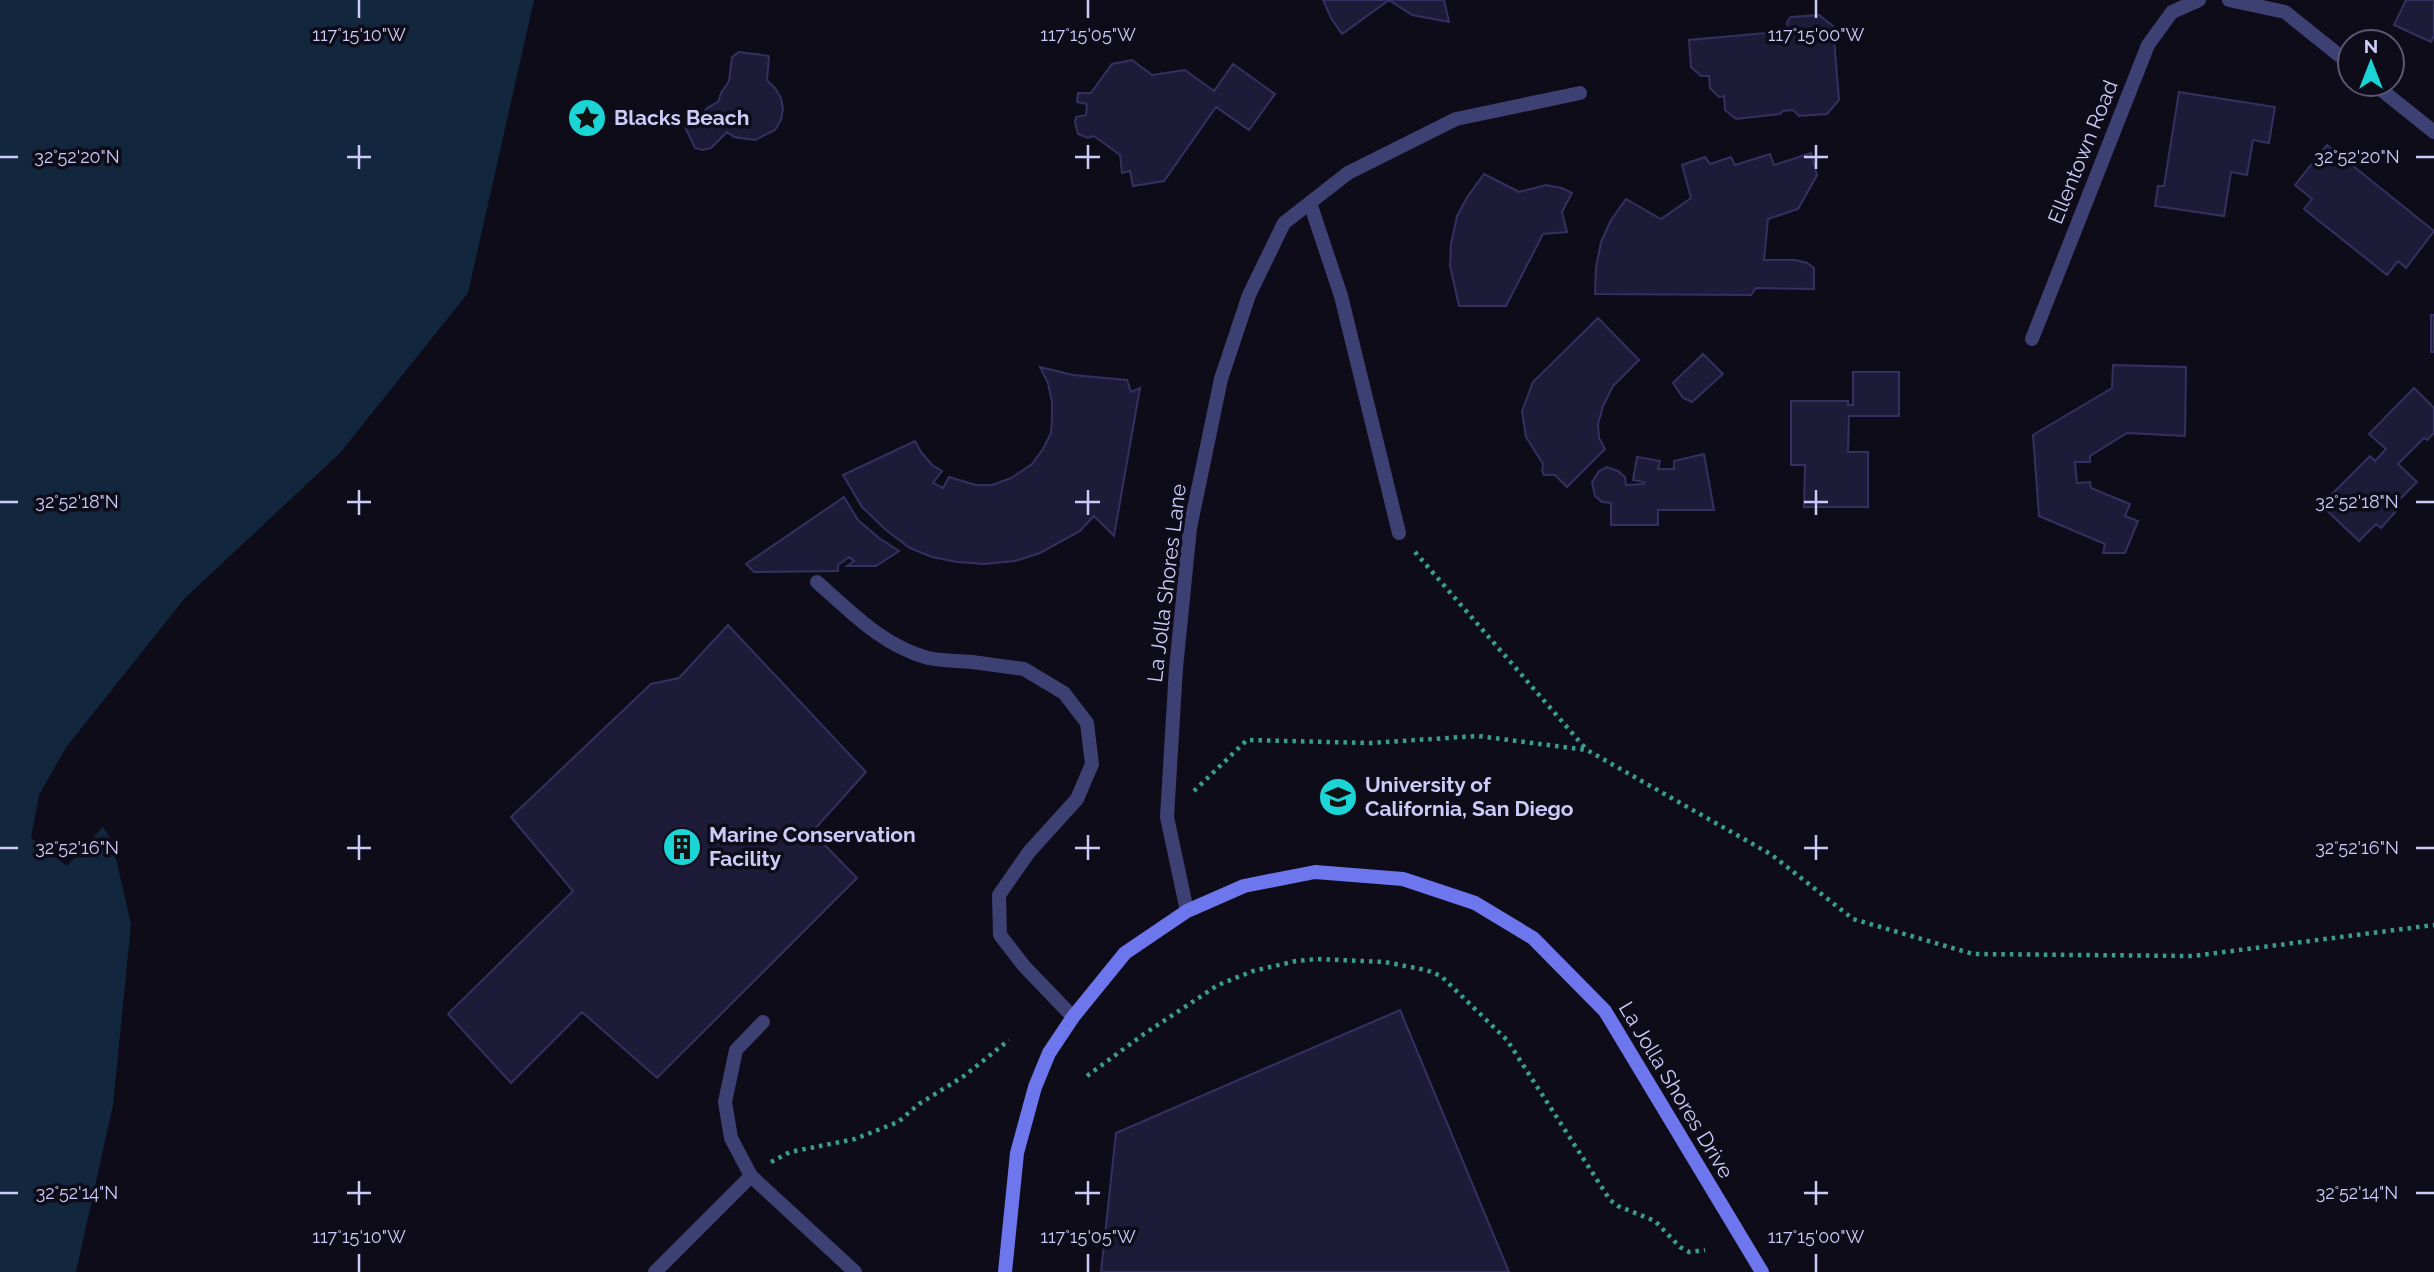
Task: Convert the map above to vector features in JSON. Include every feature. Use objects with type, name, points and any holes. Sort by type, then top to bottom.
[{"type":"main road","name":"La Jolla Shores Drive","points":[[1005,1272],[1017,1153],[1035,1087],[1049,1054],[1073,1017],[1125,953],[1187,911],[1244,886],[1315,872],[1403,879],[1475,903],[1533,938],[1605,1011],[1762,1272]]},
{"type":"street","name":"Ellentown Road","points":[[2032,339],[2148,45],[2172,12],[2199,0]]},
{"type":"street","points":[[2229,0],[2284,12],[2336,53]]},
{"type":"street","name":"La Jolla Shores Lane","points":[[1187,911],[1167,817],[1176,668],[1190,528],[1221,379],[1249,295],[1284,223],[1348,173],[1456,119],[1580,93]]},
{"type":"street","points":[[2392,98],[2434,132]]},
{"type":"street","points":[[1310,202],[1341,296],[1399,533]]},
{"type":"street","points":[[817,582],[871,630],[893,645],[930,658],[1024,669],[1064,693],[1087,723],[1092,764],[1077,799],[1029,852],[999,895],[1000,935],[1024,967],[1073,1017]]},
{"type":"street","points":[[763,1022],[736,1050],[725,1102],[731,1138],[751,1176],[855,1272]]},
{"type":"street","points":[[655,1272],[751,1176]]},
{"type":"path","points":[[1399,533],[1587,750],[1772,855],[1853,919],[1973,954],[2193,956],[2434,925]]},
{"type":"path","points":[[1167,817],[1247,740],[1370,743],[1478,736],[1587,750]]},
{"type":"path","points":[[1087,1076],[1218,985],[1253,971],[1317,959],[1385,962],[1426,970],[1441,976],[1507,1040],[1611,1200],[1618,1206],[1655,1221],[1680,1247],[1689,1252],[1705,1250]]},
{"type":"path","points":[[779,1157],[855,1139],[898,1122],[919,1104],[964,1076],[1009,1040]]},
{"type":"water","points":[[0,0],[534,0],[468,293],[340,453],[185,598],[67,746],[39,795],[31,838],[67,866],[103,827],[112,841],[131,924],[113,1105],[76,1272],[0,1272]]},
{"type":"building","points":[[1323,0],[1389,0],[1342,34]]},
{"type":"building","points":[[1389,0],[1444,0],[1449,22],[1412,15]]},
{"type":"building","points":[[2406,0],[2434,0],[2434,36],[2431,42],[2406,31],[2406,28],[2394,25]]},
{"type":"building","points":[[1819,15],[1833,26],[1839,100],[1827,114],[1799,116],[1793,110],[1736,119],[1725,110],[1724,96],[1719,97],[1710,88],[1709,76],[1701,76],[1691,67],[1689,40],[1788,31],[1787,22],[1791,17]]},
{"type":"building","points":[[739,52],[769,56],[767,80],[781,98],[781,120],[775,130],[755,140],[734,137],[727,132],[711,148],[695,148],[685,127],[718,102],[729,81],[732,57]]},
{"type":"building","points":[[1132,60],[1152,75],[1185,70],[1214,91],[1233,64],[1275,94],[1249,130],[1216,107],[1164,181],[1133,186],[1130,171],[1122,173],[1120,155],[1094,136],[1088,138],[1078,134],[1075,122],[1076,117],[1086,115],[1087,104],[1077,102],[1078,93],[1091,93],[1112,64]]},
{"type":"building","points":[[2179,92],[2275,107],[2269,143],[2253,140],[2247,175],[2231,172],[2224,216],[2155,206],[2158,186],[2164,186]]},
{"type":"building","points":[[2327,145],[2434,231],[2406,268],[2398,261],[2387,275],[2304,209],[2312,199],[2295,185]]},
{"type":"building","points":[[1811,153],[1817,175],[1798,209],[1768,219],[1764,260],[1795,260],[1807,263],[1814,268],[1814,289],[1756,288],[1751,295],[1595,294],[1596,267],[1601,242],[1611,220],[1626,199],[1661,219],[1691,198],[1682,165],[1705,157],[1710,164],[1731,157],[1735,165],[1770,154],[1774,165]]},
{"type":"building","points":[[1484,174],[1519,192],[1546,185],[1572,193],[1562,212],[1567,232],[1543,234],[1506,306],[1459,306],[1450,266],[1451,244],[1457,216]]},
{"type":"building","points":[[2431,315],[2434,315],[2434,352],[2431,352]]},
{"type":"building","points":[[1598,318],[1639,360],[1613,386],[1603,406],[1598,424],[1599,438],[1605,449],[1567,487],[1555,475],[1544,475],[1543,464],[1526,437],[1522,411],[1533,382]]},
{"type":"building","points":[[1703,354],[1723,374],[1692,402],[1683,398],[1673,383]]},
{"type":"building","points":[[2113,365],[2186,367],[2185,436],[2127,433],[2090,456],[2090,462],[2075,462],[2077,483],[2090,482],[2091,488],[2130,504],[2125,516],[2138,521],[2125,553],[2103,553],[2105,544],[2039,516],[2033,435],[2112,388]]},
{"type":"building","points":[[1040,367],[1073,375],[1127,380],[1131,392],[1140,388],[1114,536],[1094,516],[1080,531],[1040,553],[1015,561],[984,564],[957,562],[932,557],[910,548],[862,507],[843,475],[915,441],[932,465],[942,471],[933,483],[943,488],[949,477],[976,485],[992,485],[1011,478],[1032,464],[1051,433],[1052,402],[1048,383]]},
{"type":"building","points":[[1853,372],[1899,372],[1899,416],[1849,416],[1848,452],[1868,452],[1868,507],[1804,507],[1805,465],[1791,465],[1791,401],[1848,401],[1848,405],[1853,405]]},
{"type":"building","points":[[2414,388],[2434,408],[2434,433],[2427,440],[2424,438],[2398,464],[2417,482],[2392,507],[2396,511],[2381,528],[2376,524],[2359,541],[2321,505],[2370,456],[2375,461],[2386,449],[2369,434]]},
{"type":"building","points":[[1704,454],[1714,510],[1658,510],[1658,525],[1611,525],[1611,503],[1602,502],[1595,496],[1592,482],[1599,471],[1607,467],[1625,477],[1626,485],[1644,484],[1633,480],[1637,457],[1660,461],[1658,469],[1674,469],[1674,461]]},
{"type":"building","points":[[844,497],[858,520],[899,551],[876,566],[847,566],[854,561],[849,557],[838,565],[838,571],[754,572],[746,564]]},
{"type":"building","name":"Marine Conservation Facility","points":[[728,625],[866,772],[812,832],[857,878],[657,1078],[582,1012],[511,1083],[448,1014],[573,891],[511,817],[651,684],[679,678]]},
{"type":"building","points":[[1400,1010],[1509,1272],[1101,1272],[1116,1133]]},
{"type":"place","name":"Blacks Beach","points":[[587,118]]},
{"type":"place","name":"University of California, San Diego","points":[[1338,797]]},
{"type":"place","name":"Marine Conservation Facility","points":[[682,847]]}]
